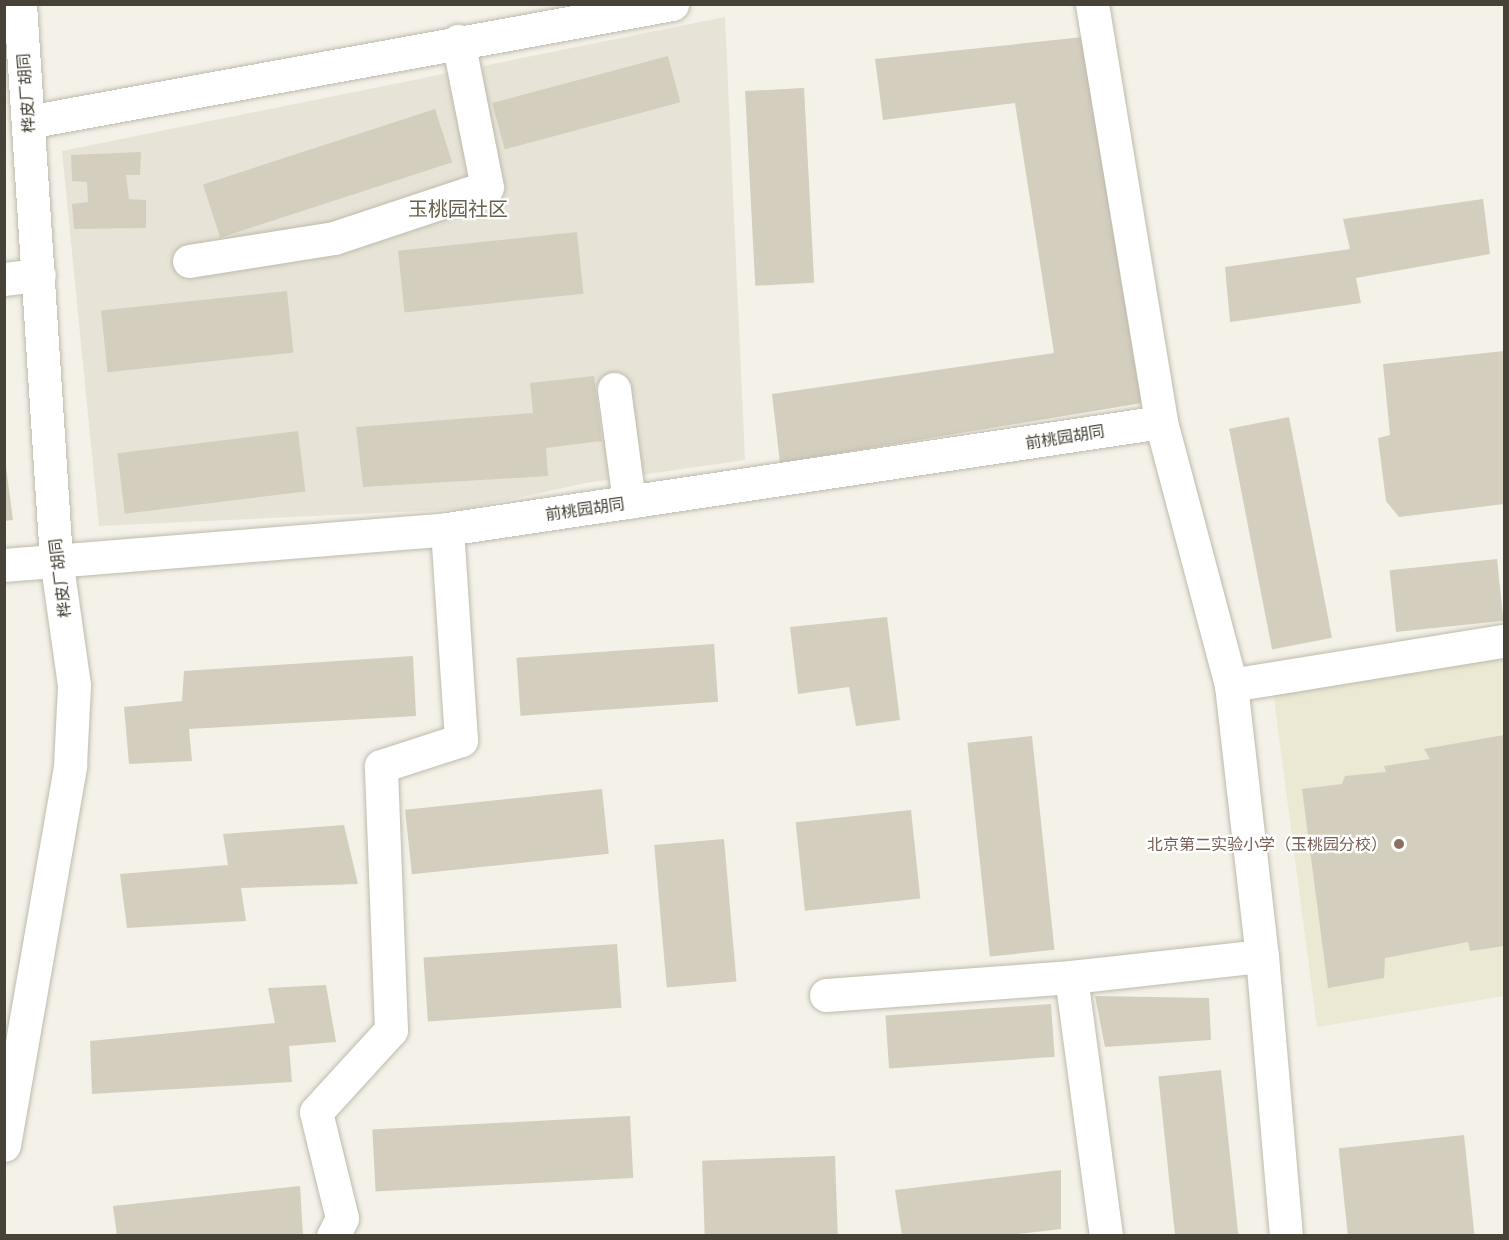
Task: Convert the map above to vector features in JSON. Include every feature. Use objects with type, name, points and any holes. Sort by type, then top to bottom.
[{"type":"street","name":"桦皮厂胡同","points":[[4,1145],[70,765],[74,685],[56,559],[20,4]]},
{"type":"street","points":[[28,122],[458,41],[672,4]]},
{"type":"street","points":[[1092,4],[1161,422],[1231,685],[1262,956],[1286,1236]]},
{"type":"street","points":[[189,261],[334,238],[487,187],[458,41]]},
{"type":"street","points":[[4,279],[39,275]]},
{"type":"street","points":[[614,388],[629,502]]},
{"type":"street","name":"前桃园胡同","points":[[4,565],[447,529],[1161,422]]},
{"type":"street","points":[[333,1236],[342,1218],[316,1112],[391,1030],[381,766],[461,740],[447,529]]},
{"type":"street","points":[[1231,685],[1504,641]]},
{"type":"street","points":[[826,995],[1071,977],[1262,956]]},
{"type":"street","points":[[1071,977],[1106,1236]]},
{"type":"shaded area","points":[[725,17],[745,460],[586,483],[466,509],[99,526],[62,151]]},
{"type":"shaded area","name":"北京第二实验小学（玉桃园分校）","points":[[1504,653],[1504,996],[1317,1027],[1273,691]]},
{"type":"building","points":[[1093,36],[1142,403],[780,463],[772,394],[1054,353],[1015,103],[883,120],[875,59]]},
{"type":"building","points":[[668,56],[680,102],[505,149],[492,103]]},
{"type":"building","points":[[804,88],[814,283],[755,286],[745,91]]},
{"type":"building","points":[[435,109],[452,162],[220,238],[203,184]]},
{"type":"building","points":[[141,152],[140,175],[126,175],[129,199],[146,200],[146,228],[74,229],[72,204],[88,202],[87,182],[72,181],[71,155]]},
{"type":"building","points":[[1483,199],[1490,254],[1356,278],[1361,303],[1230,322],[1225,267],[1350,249],[1343,219]]},
{"type":"building","points":[[577,232],[583,294],[404,312],[398,251]]},
{"type":"building","points":[[287,291],[293,353],[108,372],[101,311]]},
{"type":"building","points":[[1504,351],[1504,504],[1399,517],[1386,501],[1378,438],[1390,435],[1383,364]]},
{"type":"building","points":[[594,376],[602,441],[546,448],[548,476],[363,487],[356,427],[533,413],[530,383]]},
{"type":"building","points":[[1289,417],[1332,638],[1272,650],[1229,429]]},
{"type":"building","points":[[298,431],[305,492],[125,514],[117,453]]},
{"type":"building","points":[[4,452],[13,520],[4,521]]},
{"type":"building","points":[[1497,559],[1503,621],[1396,632],[1390,570]]},
{"type":"building","points":[[887,617],[900,720],[856,726],[849,687],[798,694],[790,627]]},
{"type":"building","points":[[714,644],[718,702],[521,716],[516,658]]},
{"type":"building","points":[[413,656],[416,716],[189,729],[192,761],[129,764],[124,707],[182,701],[184,671]]},
{"type":"building","points":[[1504,735],[1504,946],[1470,951],[1468,942],[1385,958],[1384,978],[1328,988],[1302,789],[1342,784],[1345,776],[1386,772],[1384,766],[1430,759],[1424,749]]},
{"type":"building","points":[[1032,736],[1054,950],[990,957],[967,743]]},
{"type":"building","points":[[602,789],[609,854],[412,874],[405,810]]},
{"type":"building","points":[[911,810],[920,899],[805,911],[796,822]]},
{"type":"building","points":[[344,825],[358,884],[241,888],[246,921],[127,928],[120,874],[228,865],[223,834]]},
{"type":"building","points":[[724,839],[736,981],[667,988],[654,845]]},
{"type":"building","points":[[617,944],[621,1008],[428,1021],[423,958]]},
{"type":"building","points":[[326,985],[336,1042],[289,1046],[292,1082],[92,1094],[90,1041],[275,1023],[268,988]]},
{"type":"building","points":[[1095,996],[1209,998],[1211,1040],[1105,1047]]},
{"type":"building","points":[[1051,1004],[1055,1057],[889,1068],[885,1016]]},
{"type":"building","points":[[1221,1070],[1238,1236],[1175,1236],[1158,1077]]},
{"type":"building","points":[[630,1116],[633,1178],[376,1191],[372,1130]]},
{"type":"building","points":[[1464,1135],[1475,1235],[1348,1236],[1339,1148]]},
{"type":"building","points":[[835,1156],[838,1236],[705,1236],[702,1161]]},
{"type":"building","points":[[1061,1170],[1061,1229],[1002,1236],[902,1236],[895,1190]]},
{"type":"building","points":[[300,1186],[303,1236],[117,1236],[113,1206]]},
{"type":"place","name":"北京第二实验小学（玉桃园分校）","points":[[1399,844]]},
{"type":"district","name":"玉桃园社区","points":[[458,208]]}]
